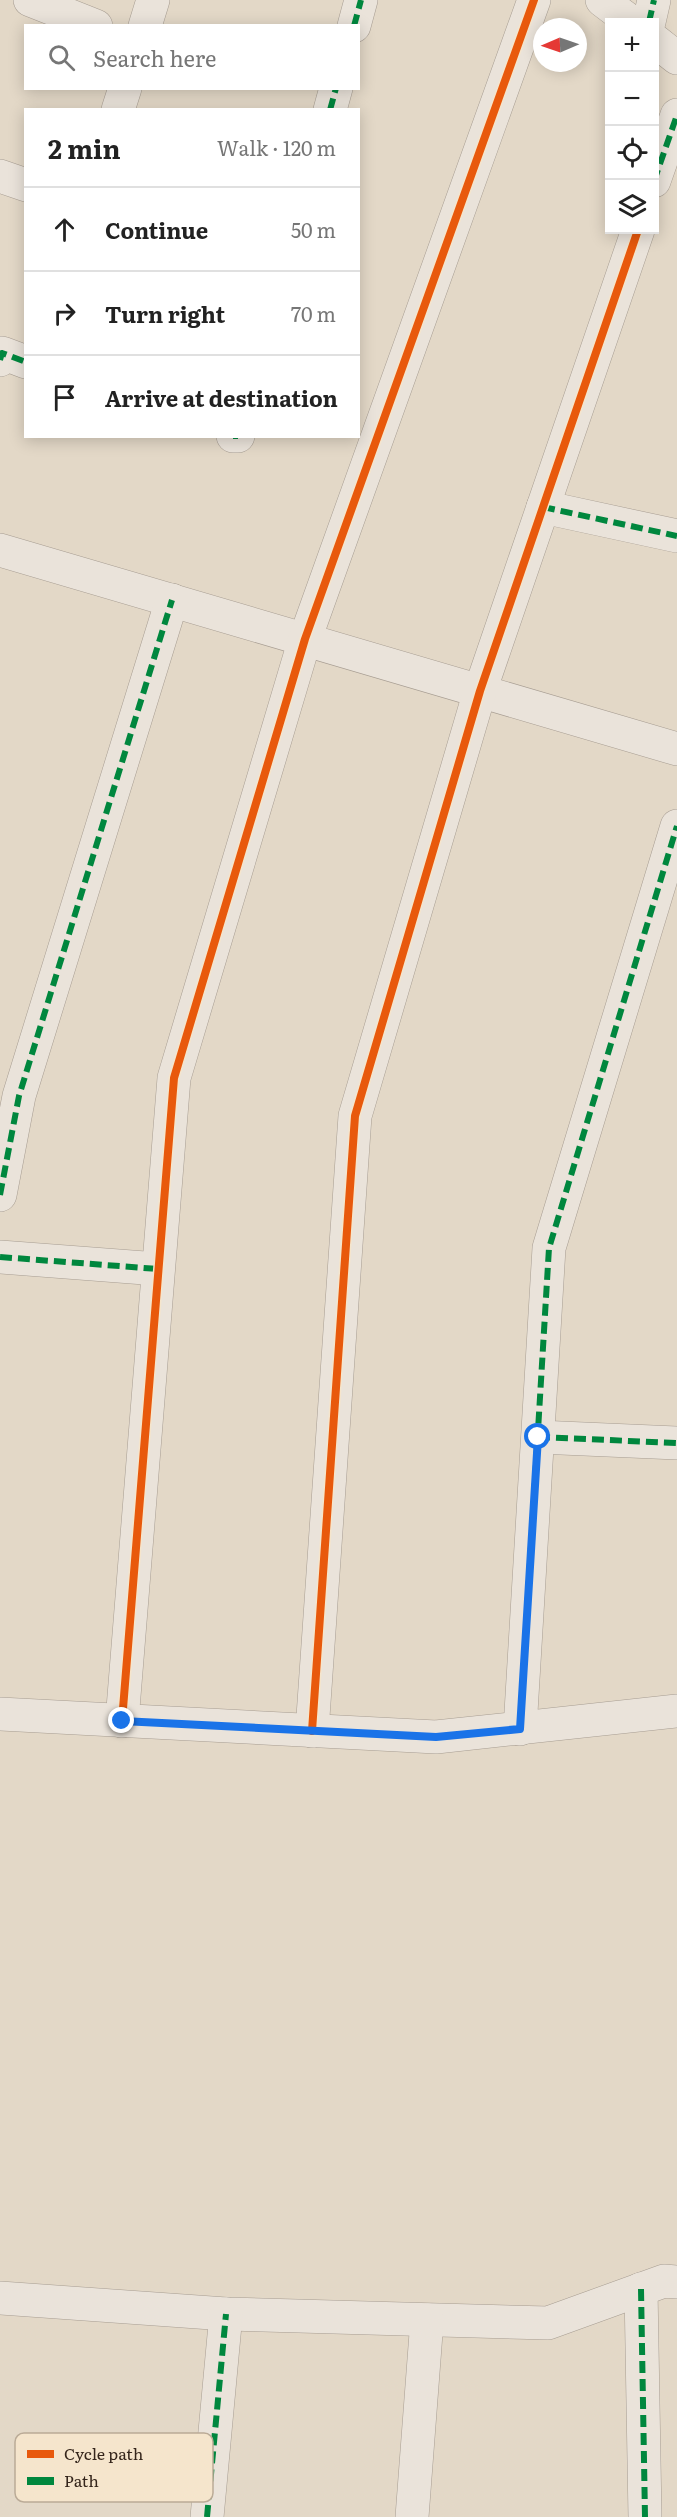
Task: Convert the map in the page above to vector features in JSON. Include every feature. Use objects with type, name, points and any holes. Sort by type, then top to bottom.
[{"type":"street","points":[[30,0],[91,24]]},
{"type":"street","points":[[146,24],[153,0]]},
{"type":"street","points":[[355,24],[361,0]]},
{"type":"street","points":[[122,1721],[174,1078],[305,639],[534,0]]},
{"type":"street","points":[[602,0],[626,18]]},
{"type":"street","points":[[650,18],[654,0]]},
{"type":"street","points":[[659,44],[677,58]]},
{"type":"street","points":[[119,108],[124,90]]},
{"type":"street","points":[[331,108],[335,90]]},
{"type":"street","points":[[654,180],[677,115]]},
{"type":"street","points":[[0,176],[24,184]]},
{"type":"street","points":[[312,1731],[355,1116],[480,691],[637,234]]},
{"type":"street","points":[[0,360],[2,353],[24,361]]},
{"type":"street","points":[[543,507],[677,536]]},
{"type":"street","points":[[0,549],[677,749]]},
{"type":"street","points":[[0,1195],[19,1096],[172,600]]},
{"type":"street","points":[[520,1729],[549,1248],[677,826]]},
{"type":"street","points":[[0,1257],[158,1269]]},
{"type":"street","points":[[538,1437],[677,1443]]},
{"type":"street","points":[[0,1714],[436,1737],[677,1711]]},
{"type":"street","points":[[0,2298],[226,2314],[548,2323],[664,2281],[677,2282]]},
{"type":"street","points":[[641,2289],[645,2517]]},
{"type":"street","points":[[213,2453],[226,2314]]},
{"type":"street","points":[[412,2517],[427,2320]]},
{"type":"street","points":[[207,2517],[208,2502]]},
{"type":"marked path","points":[[355,24],[361,0]]},
{"type":"marked path","points":[[650,18],[654,0]]},
{"type":"marked path","points":[[331,108],[335,90]]},
{"type":"marked path","points":[[654,180],[677,115]]},
{"type":"marked path","points":[[0,360],[2,353],[24,361]]},
{"type":"marked path","points":[[543,507],[677,536]]},
{"type":"marked path","points":[[0,1195],[19,1096],[172,600]]},
{"type":"marked path","points":[[520,1729],[549,1248],[677,826]]},
{"type":"marked path","points":[[0,1257],[158,1269]]},
{"type":"marked path","points":[[538,1437],[677,1443]]},
{"type":"marked path","points":[[641,2289],[645,2517]]},
{"type":"marked path","points":[[213,2453],[226,2314]]},
{"type":"marked path","points":[[207,2517],[208,2502]]},
{"type":"cycle path","points":[[122,1721],[174,1078],[305,639],[534,0]]},
{"type":"cycle path","points":[[312,1731],[355,1116],[480,691],[637,234]]},
{"type":"route","points":[[122,1721],[436,1737],[520,1729],[538,1437]]}]
